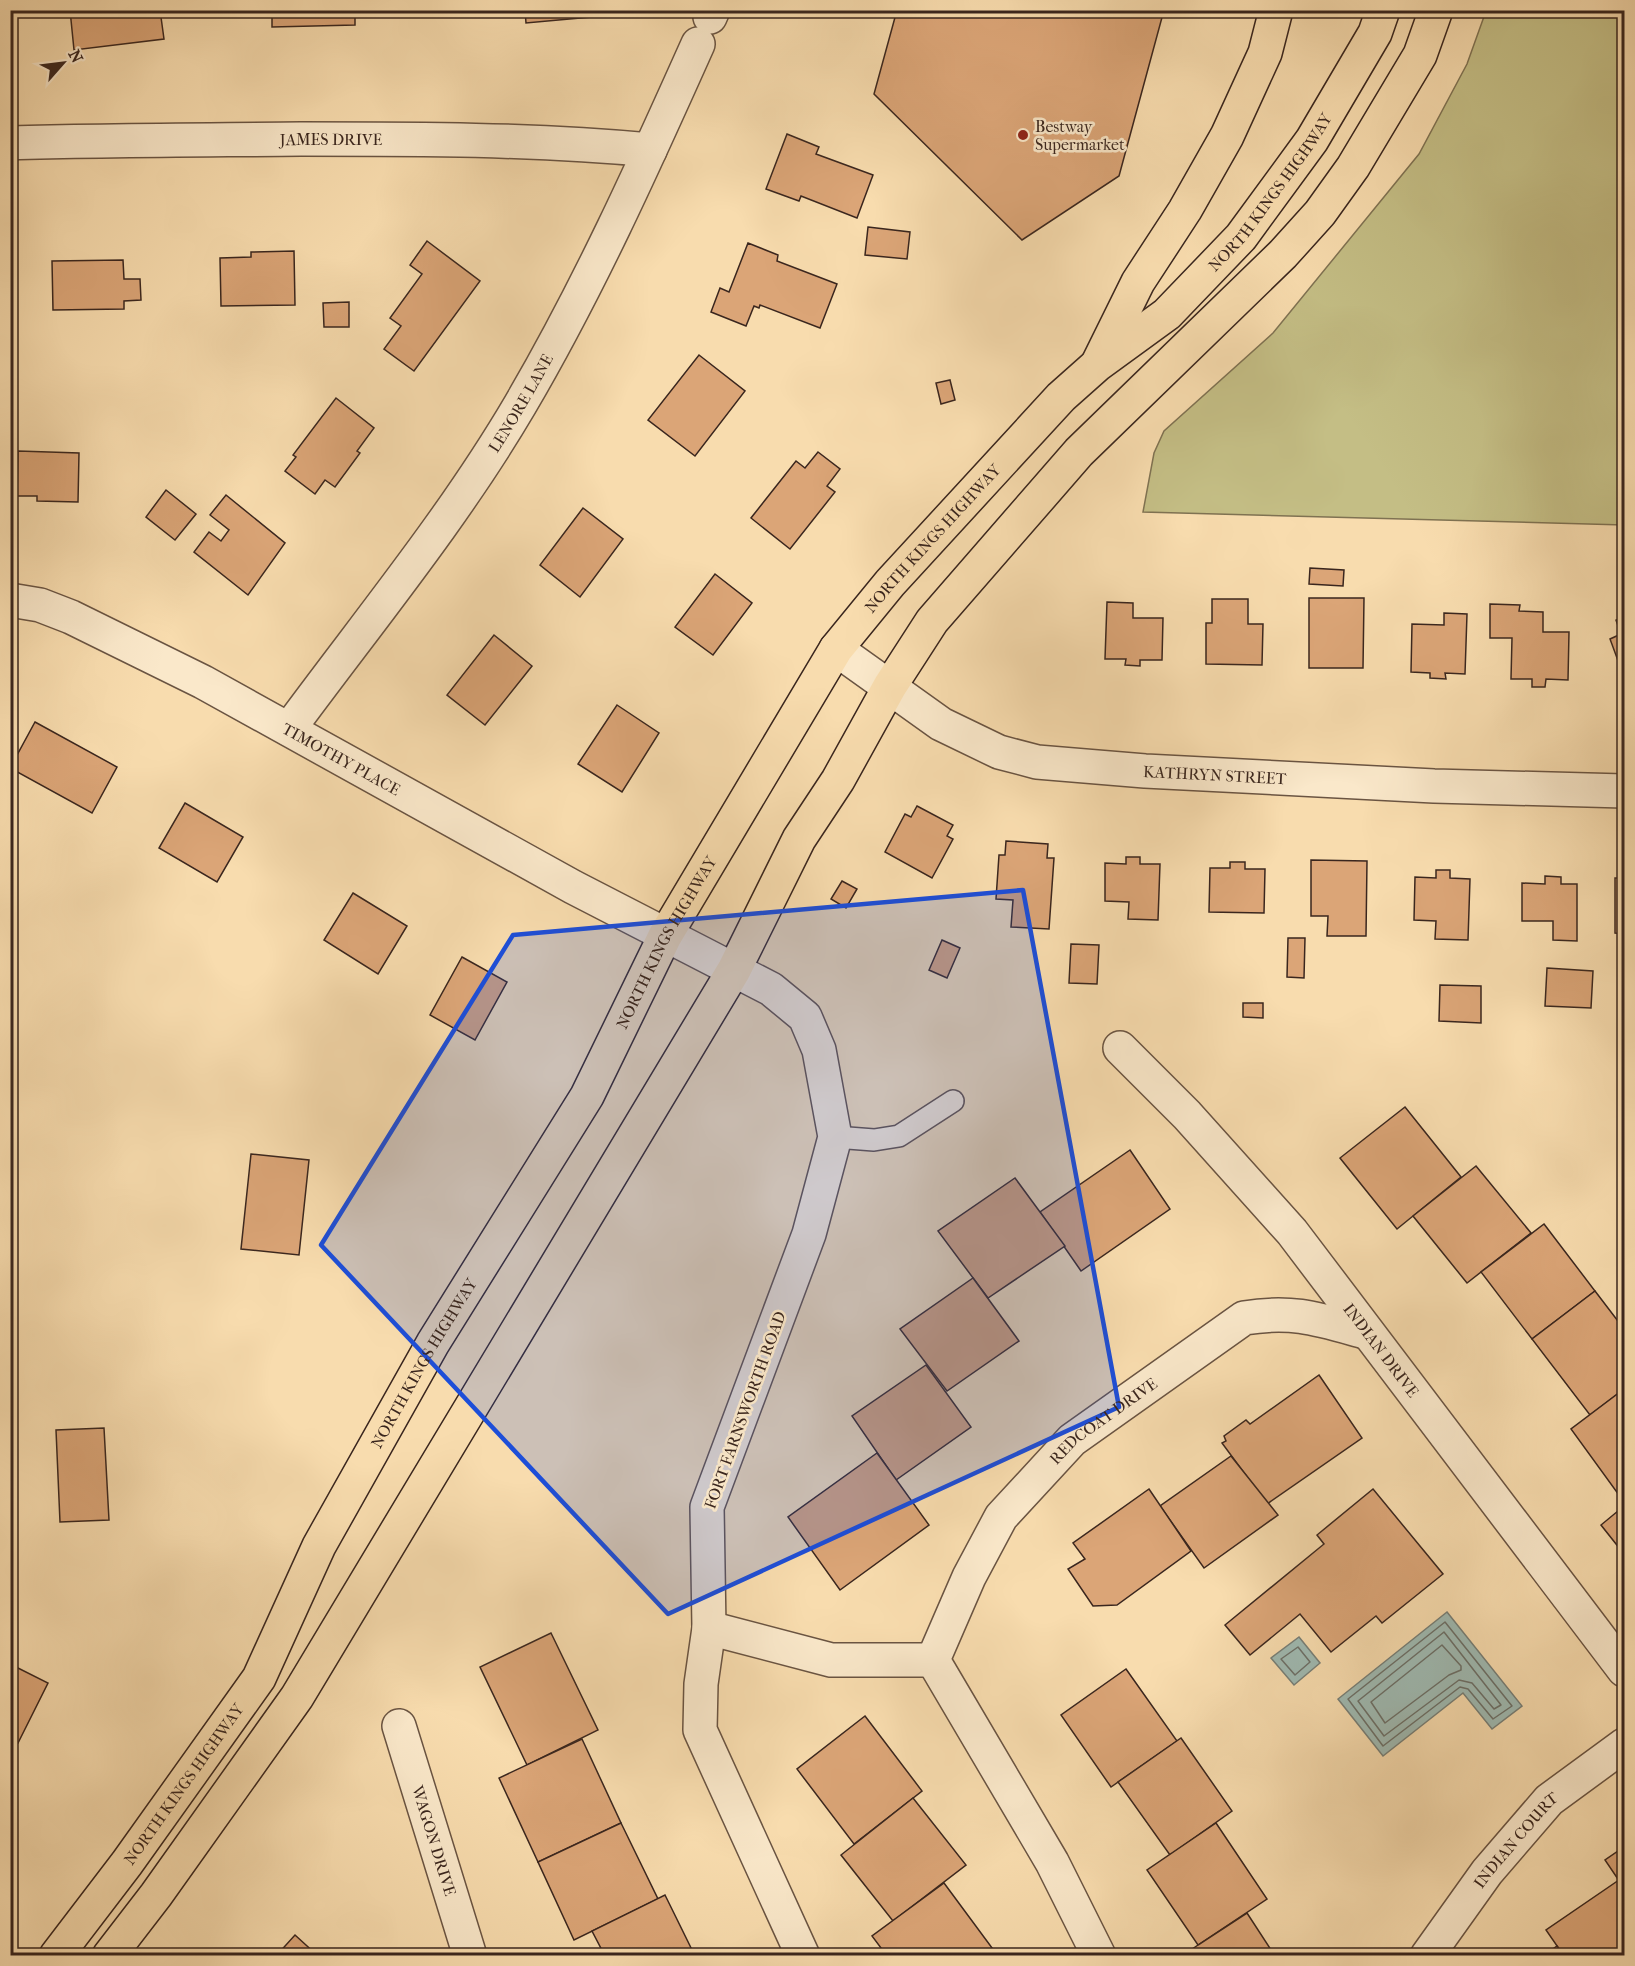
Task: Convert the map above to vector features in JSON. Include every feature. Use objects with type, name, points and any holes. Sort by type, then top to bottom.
[{"type":"main road","points":[[1097,365],[1138,282],[1185,210],[1227,136],[1265,53],[1276,10]]},
{"type":"main road","name":"NORTH KINGS HIGHWAY","points":[[56,1956],[127,1863],[259,1678],[319,1546],[433,1343],[587,1096],[665,936],[836,649],[890,583],[1061,397],[1097,365],[1167,314],[1241,237],[1312,140],[1375,33],[1383,10]]},
{"type":"main road","points":[[109,1956],[163,1886],[297,1697],[734,970],[799,839],[838,780],[890,686],[932,621],[1079,452],[1268,268],[1320,213],[1353,167],[1420,55],[1436,10]]},
{"type":"street","name":"LENORE LANE","points":[[289,729],[446,518],[519,407],[583,291],[707,24]]},
{"type":"street","name":"JAMES DRIVE","points":[[10,143],[112,140],[383,139],[575,143],[650,150]]},
{"type":"street","name":"TIMOTHY PLACE","points":[[10,600],[40,605],[71,617],[203,682],[665,936]]},
{"type":"street","name":"KATHRYN STREET","points":[[836,649],[941,724],[999,752],[1036,762],[1145,771],[1434,786],[1624,791]]},
{"type":"street","name":"FORT FARNSWORTH ROAD","points":[[665,936],[771,989],[805,1017],[819,1050],[834,1137],[808,1234],[707,1507],[709,1629],[701,1684],[700,1730],[803,1956]]},
{"type":"street","name":"INDIAN DRIVE","points":[[1120,1048],[1187,1115],[1292,1232],[1365,1332],[1624,1670]]},
{"type":"street","name":"REDCOAT DRIVE","points":[[933,1660],[969,1577],[1001,1517],[1072,1440],[1244,1318],[1274,1313],[1304,1315],[1365,1332]]},
{"type":"street","points":[[709,1629],[831,1660],[933,1660],[1052,1862],[1099,1956]]},
{"type":"street","name":"WAGON DRIVE","points":[[399,1726],[470,1956]]},
{"type":"street","name":"INDIAN COURT","points":[[1427,1956],[1487,1872],[1549,1800],[1624,1745]]},
{"type":"lane","points":[[834,1137],[874,1140],[899,1136],[953,1101]]},
{"type":"highlighted area","points":[[1023,890],[1119,1407],[668,1614],[321,1245],[513,935]]},
{"type":"shaded area","points":[[1486,11],[1624,11],[1624,525],[1143,512],[1154,453],[1164,431],[1273,333],[1419,154],[1467,64]]},
{"type":"water","points":[[1447,1612],[1522,1706],[1492,1729],[1463,1693],[1383,1756],[1338,1699]]},
{"type":"water","points":[[1299,1637],[1320,1663],[1294,1685],[1271,1658]]},
{"type":"building","points":[[70,10],[160,10],[164,39],[74,50]]},
{"type":"building","points":[[272,10],[355,10],[355,25],[272,27]]},
{"type":"building","points":[[525,10],[590,10],[591,17],[526,23]]},
{"type":"building","name":"Bestway Supermarket","points":[[897,10],[1164,10],[1119,176],[1022,240],[874,94]]},
{"type":"building","points":[[787,134],[819,147],[816,154],[873,175],[857,218],[801,196],[799,201],[766,189]]},
{"type":"building","points":[[868,227],[910,232],[907,259],[865,255]]},
{"type":"building","points":[[427,241],[480,281],[414,371],[384,349],[401,326],[390,318],[422,274],[410,265]]},
{"type":"building","points":[[748,243],[778,255],[777,261],[837,284],[820,328],[760,305],[759,308],[754,306],[746,326],[711,312],[720,288],[729,292]]},
{"type":"building","points":[[294,251],[295,305],[221,306],[220,258],[251,257],[251,252]]},
{"type":"building","points":[[123,260],[124,279],[140,279],[141,300],[124,301],[124,309],[53,310],[52,261]]},
{"type":"building","points":[[349,302],[349,327],[324,327],[323,303]]},
{"type":"building","points":[[699,355],[745,391],[695,456],[648,420]]},
{"type":"building","points":[[950,380],[955,400],[941,404],[936,383]]},
{"type":"building","points":[[336,398],[374,428],[357,451],[360,453],[335,487],[325,480],[315,494],[285,471],[296,457],[293,455]]},
{"type":"building","points":[[18,451],[79,453],[78,502],[37,501],[37,496],[17,496]]},
{"type":"building","points":[[818,452],[840,469],[827,486],[835,492],[790,549],[751,518],[796,461],[805,468]]},
{"type":"building","points":[[166,490],[196,514],[175,540],[146,517]]},
{"type":"building","points":[[226,495],[285,543],[248,595],[194,552],[209,532],[221,541],[229,530],[210,515]]},
{"type":"building","points":[[583,508],[623,539],[580,597],[540,565]]},
{"type":"building","points":[[1310,568],[1344,570],[1343,586],[1309,584]]},
{"type":"building","points":[[715,574],[752,603],[713,655],[675,627]]},
{"type":"building","points":[[1309,598],[1364,598],[1363,668],[1309,668]]},
{"type":"building","points":[[1212,599],[1248,599],[1248,624],[1263,624],[1262,665],[1206,664],[1206,623],[1212,623]]},
{"type":"building","points":[[1107,602],[1133,603],[1133,618],[1163,618],[1162,660],[1140,660],[1140,666],[1125,665],[1126,659],[1105,659]]},
{"type":"building","points":[[1490,604],[1520,605],[1519,611],[1543,612],[1543,632],[1569,632],[1568,680],[1546,679],[1545,687],[1532,687],[1532,679],[1511,679],[1512,638],[1490,638]]},
{"type":"building","points":[[1444,613],[1467,614],[1465,674],[1445,673],[1446,679],[1430,678],[1430,673],[1411,672],[1412,624],[1444,625]]},
{"type":"building","points":[[1624,616],[1624,677],[1610,639],[1621,634],[1616,620]]},
{"type":"building","points":[[494,635],[532,666],[485,725],[447,695]]},
{"type":"building","points":[[617,705],[659,733],[622,792],[578,764]]},
{"type":"building","points":[[35,722],[117,767],[92,813],[10,768]]},
{"type":"building","points":[[185,803],[243,837],[217,882],[159,848]]},
{"type":"building","points":[[917,806],[953,825],[947,836],[953,839],[932,878],[885,852],[905,814],[911,817]]},
{"type":"building","points":[[1006,841],[1048,844],[1047,858],[1054,858],[1049,929],[1011,927],[1013,900],[996,899],[999,855],[1005,855]]},
{"type":"building","points":[[1126,857],[1140,857],[1140,864],[1160,864],[1158,920],[1128,919],[1129,902],[1105,901],[1105,863],[1126,864]]},
{"type":"building","points":[[1311,860],[1367,861],[1366,936],[1327,936],[1328,916],[1311,916]]},
{"type":"building","points":[[1230,862],[1245,862],[1245,869],[1265,869],[1264,913],[1209,912],[1210,868],[1230,868]]},
{"type":"building","points":[[1436,870],[1450,870],[1450,878],[1470,879],[1468,940],[1435,939],[1436,921],[1414,920],[1415,877],[1436,878]]},
{"type":"building","points":[[1545,876],[1561,877],[1561,884],[1577,884],[1577,941],[1553,940],[1553,921],[1522,921],[1522,883],[1545,884]]},
{"type":"building","points":[[1615,878],[1624,878],[1624,934],[1615,933]]},
{"type":"building","points":[[842,881],[857,889],[846,908],[831,899]]},
{"type":"building","points":[[353,893],[407,926],[378,974],[324,940]]},
{"type":"building","points":[[1288,938],[1305,938],[1304,978],[1287,977]]},
{"type":"building","points":[[942,940],[960,948],[947,978],[929,970]]},
{"type":"building","points":[[1071,944],[1099,945],[1097,984],[1069,983]]},
{"type":"building","points":[[462,957],[507,982],[475,1040],[430,1015]]},
{"type":"building","points":[[1547,968],[1593,971],[1591,1008],[1545,1006]]},
{"type":"building","points":[[1440,985],[1481,986],[1481,1023],[1439,1021]]},
{"type":"building","points":[[1243,1003],[1263,1003],[1263,1018],[1243,1017]]},
{"type":"building","points":[[1405,1107],[1461,1177],[1397,1229],[1340,1158]]},
{"type":"building","points":[[1130,1150],[1170,1209],[1081,1271],[1040,1212]]},
{"type":"building","points":[[251,1154],[309,1160],[299,1255],[241,1249]]},
{"type":"building","points":[[1476,1166],[1531,1233],[1467,1283],[1413,1216]]},
{"type":"building","points":[[1015,1178],[1065,1246],[988,1298],[938,1231]]},
{"type":"building","points":[[1544,1224],[1595,1291],[1532,1339],[1481,1272]]},
{"type":"building","points":[[973,1278],[1019,1341],[947,1391],[900,1329]]},
{"type":"building","points":[[1595,1291],[1624,1329],[1624,1389],[1590,1415],[1532,1339]]},
{"type":"building","points":[[926,1365],[971,1427],[896,1480],[852,1416]]},
{"type":"building","points":[[1319,1375],[1362,1438],[1267,1504],[1222,1443],[1226,1441],[1224,1436],[1246,1420],[1250,1424]]},
{"type":"building","points":[[1624,1389],[1624,1502],[1571,1429]]},
{"type":"building","points":[[104,1428],[109,1520],[60,1522],[56,1430]]},
{"type":"building","points":[[877,1453],[929,1525],[840,1590],[788,1517]]},
{"type":"building","points":[[1231,1456],[1278,1515],[1204,1568],[1160,1506]]},
{"type":"building","points":[[1149,1489],[1191,1551],[1117,1605],[1093,1606],[1068,1569],[1085,1559],[1073,1543]]},
{"type":"building","points":[[1373,1489],[1443,1574],[1382,1623],[1376,1616],[1331,1652],[1300,1614],[1250,1655],[1225,1625],[1324,1544],[1317,1535]]},
{"type":"building","points":[[1624,1506],[1624,1554],[1601,1525]]},
{"type":"building","points":[[551,1633],[598,1730],[527,1765],[480,1667]]},
{"type":"building","points":[[10,1664],[48,1683],[18,1743],[10,1739]]},
{"type":"building","points":[[1126,1669],[1177,1741],[1111,1787],[1061,1715]]},
{"type":"building","points":[[865,1716],[922,1791],[854,1844],[797,1769]]},
{"type":"building","points":[[1181,1738],[1232,1811],[1170,1855],[1118,1782]]},
{"type":"building","points":[[582,1739],[621,1823],[538,1862],[499,1778]]},
{"type":"building","points":[[913,1798],[966,1865],[893,1921],[841,1855]]},
{"type":"building","points":[[621,1823],[658,1899],[574,1940],[538,1862]]},
{"type":"building","points":[[1216,1823],[1267,1899],[1198,1945],[1147,1870]]},
{"type":"building","points":[[1624,1847],[1624,1888],[1605,1860]]},
{"type":"building","points":[[1619,1880],[1624,1888],[1624,1956],[1564,1956],[1546,1930]]},
{"type":"building","points":[[944,1883],[998,1956],[887,1956],[872,1936]]},
{"type":"building","points":[[665,1895],[695,1956],[605,1956],[592,1931]]},
{"type":"building","points":[[1247,1913],[1275,1956],[1182,1956],[1198,1945]]},
{"type":"building","points":[[295,1935],[318,1956],[276,1956]]},
{"type":"building","points":[[1557,1946],[1564,1956],[1543,1956]]},
{"type":"place","name":"Bestway Supermarket","points":[[1023,135]]}]
